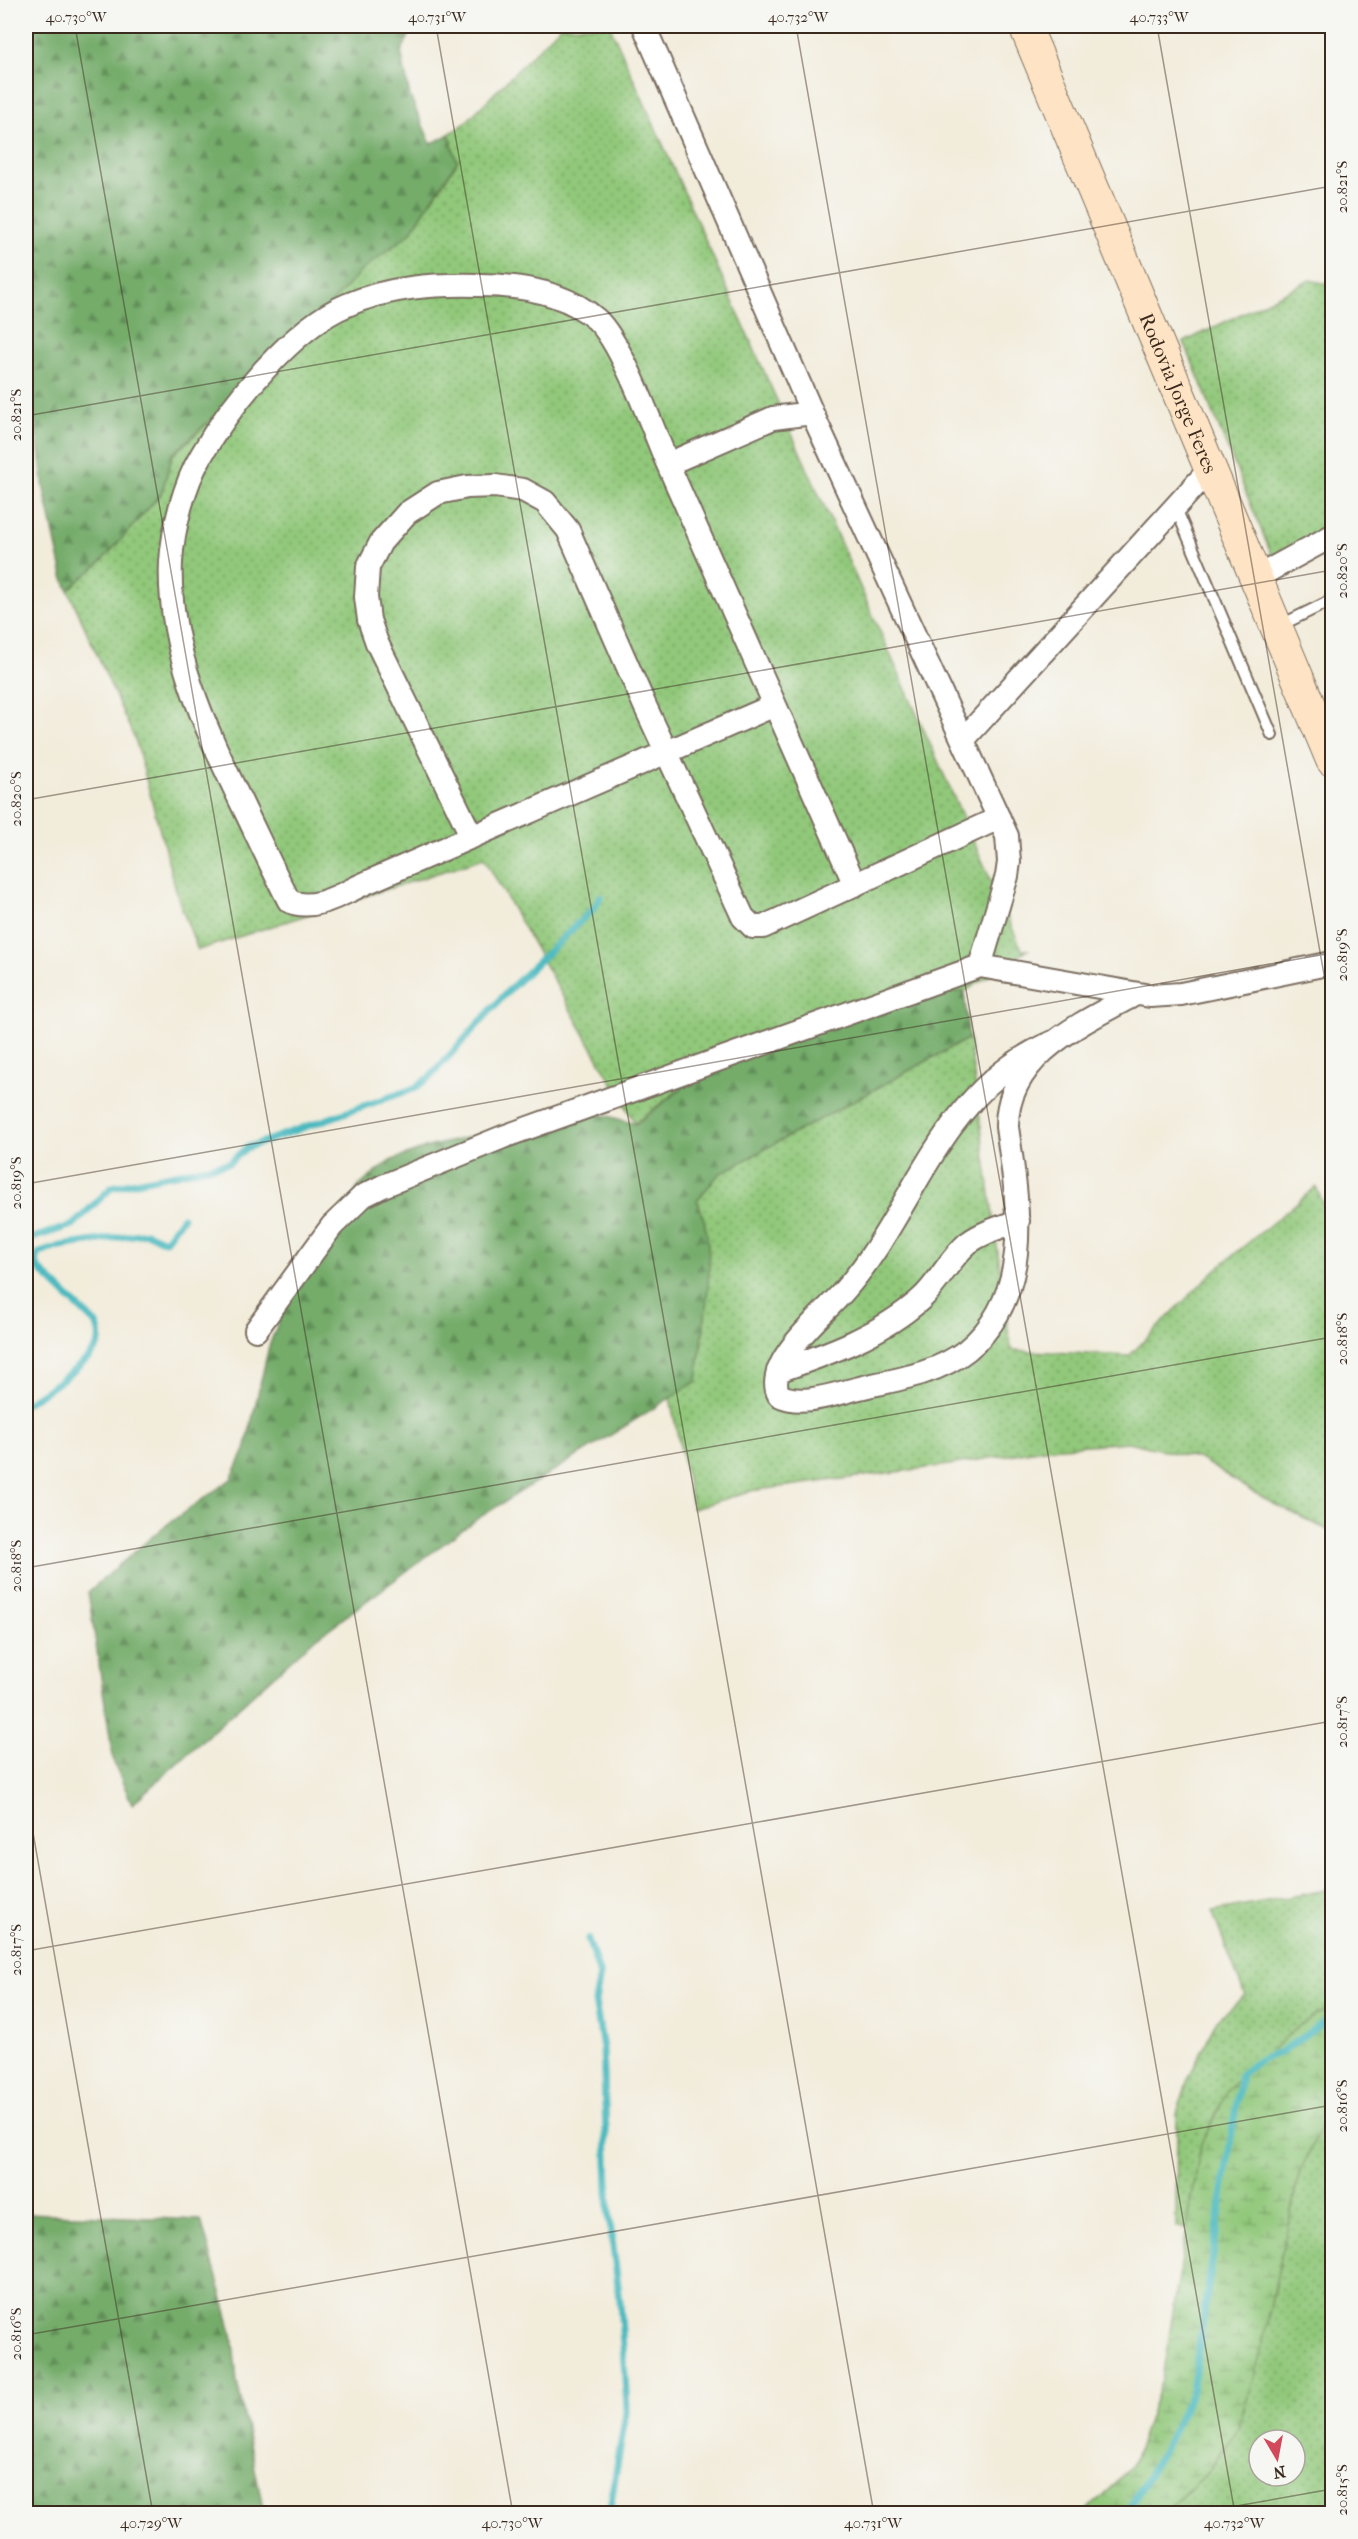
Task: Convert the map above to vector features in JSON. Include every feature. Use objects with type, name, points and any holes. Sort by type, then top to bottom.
[{"type":"main road","name":"Rodovia Jorge Feres","points":[[1025,26],[1332,760]]},
{"type":"street","points":[[644,26],[812,413],[1007,836],[1009,862],[980,966]]},
{"type":"street","points":[[775,705],[321,902],[300,906],[289,901],[209,734],[183,663],[174,610],[171,561],[181,509],[199,459],[243,394],[300,335],[342,306],[386,291],[436,284],[497,285],[542,292],[579,306],[601,323],[615,345],[668,464],[855,885]]},
{"type":"street","points":[[668,464],[773,418],[812,413]]},
{"type":"street","points":[[963,740],[1210,469]]},
{"type":"street","points":[[472,837],[377,643],[369,620],[366,597],[368,567],[381,542],[407,513],[438,493],[467,487],[495,486],[523,490],[545,502],[568,530],[666,753],[743,917],[753,927],[763,927],[999,818]]},
{"type":"street","points":[[1255,578],[1332,536]]},
{"type":"street","points":[[256,1330],[332,1226],[363,1197],[383,1186],[503,1137],[980,966],[1134,995],[1181,994],[1332,963]]},
{"type":"street","points":[[1053,1042],[1025,1071],[1009,1101],[1007,1128],[1018,1221],[1018,1253],[1003,1301],[991,1322],[966,1351],[922,1372],[796,1400],[779,1395],[775,1383],[778,1371],[788,1353],[860,1274],[878,1248],[932,1156],[961,1114],[998,1074],[1035,1050],[1134,995]]},
{"type":"street","points":[[778,1371],[845,1346],[885,1324],[921,1299],[968,1244],[983,1234],[1018,1221]]},
{"type":"lane","points":[[1175,507],[1272,735]]},
{"type":"lane","points":[[1276,628],[1332,600]]},
{"type":"green space","points":[[26,26],[414,26],[401,52],[410,96],[431,144],[449,134],[457,162],[410,233],[361,271],[291,347],[173,454],[161,494],[101,562],[68,590],[44,489],[26,355]]},
{"type":"green space","points":[[561,26],[610,26],[1022,950],[1028,950],[964,992],[918,991],[736,1046],[635,1123],[484,858],[198,950],[179,901],[136,742],[68,590],[101,562],[161,494],[173,455],[291,347],[361,271],[410,233],[457,162],[449,134],[463,125]]},
{"type":"green space","points":[[1310,280],[1332,285],[1332,538],[1279,573],[1184,342]]},
{"type":"green space","points":[[918,991],[964,992],[969,1038],[719,1174],[697,1200],[708,1243],[709,1266],[706,1313],[697,1381],[477,1519],[310,1643],[132,1804],[114,1763],[88,1592],[162,1528],[231,1479],[245,1450],[269,1346],[286,1302],[359,1186],[390,1161],[428,1147],[583,1109],[636,1124],[736,1046]]},
{"type":"green space","points":[[969,1038],[1011,1350],[1129,1356],[1215,1270],[1316,1187],[1332,1224],[1332,1532],[1270,1502],[1200,1459],[1128,1442],[1049,1448],[949,1465],[750,1491],[693,1509],[670,1398],[697,1381],[708,1289],[708,1265],[704,1220],[697,1200],[719,1174]]},
{"type":"green space","points":[[1332,1889],[1332,2006],[1300,2025],[1201,2144],[1187,2228],[1176,2227],[1177,2114],[1188,2079],[1217,2020],[1245,1996],[1212,1911]]},
{"type":"green space","points":[[1332,2006],[1332,2103],[1299,2174],[1259,2359],[1237,2431],[1205,2475],[1164,2513],[1085,2513],[1133,2464],[1162,2379],[1201,2144],[1229,2088],[1300,2025]]},
{"type":"green space","points":[[1332,2103],[1332,2513],[1164,2514],[1205,2475],[1237,2431],[1259,2359],[1299,2174]]},
{"type":"green space","points":[[26,2213],[201,2220],[232,2332],[237,2381],[264,2513],[26,2513]]},
{"type":"waterway","points":[[26,1240],[73,1225],[112,1187],[229,1163],[246,1148],[415,1088],[431,1076],[508,991],[595,907],[600,897]]},
{"type":"waterway","points":[[26,1403],[77,1368],[94,1351],[99,1339],[97,1325],[38,1268],[36,1261],[39,1253],[61,1246],[146,1233],[165,1241],[183,1217]]},
{"type":"waterway","points":[[588,1939],[600,1975],[595,2002],[603,2048],[609,2215],[620,2301],[627,2407],[609,2514]]},
{"type":"waterway","points":[[1126,2514],[1169,2440],[1192,2391],[1241,2074],[1261,2059],[1279,2053],[1332,2017]]}]
